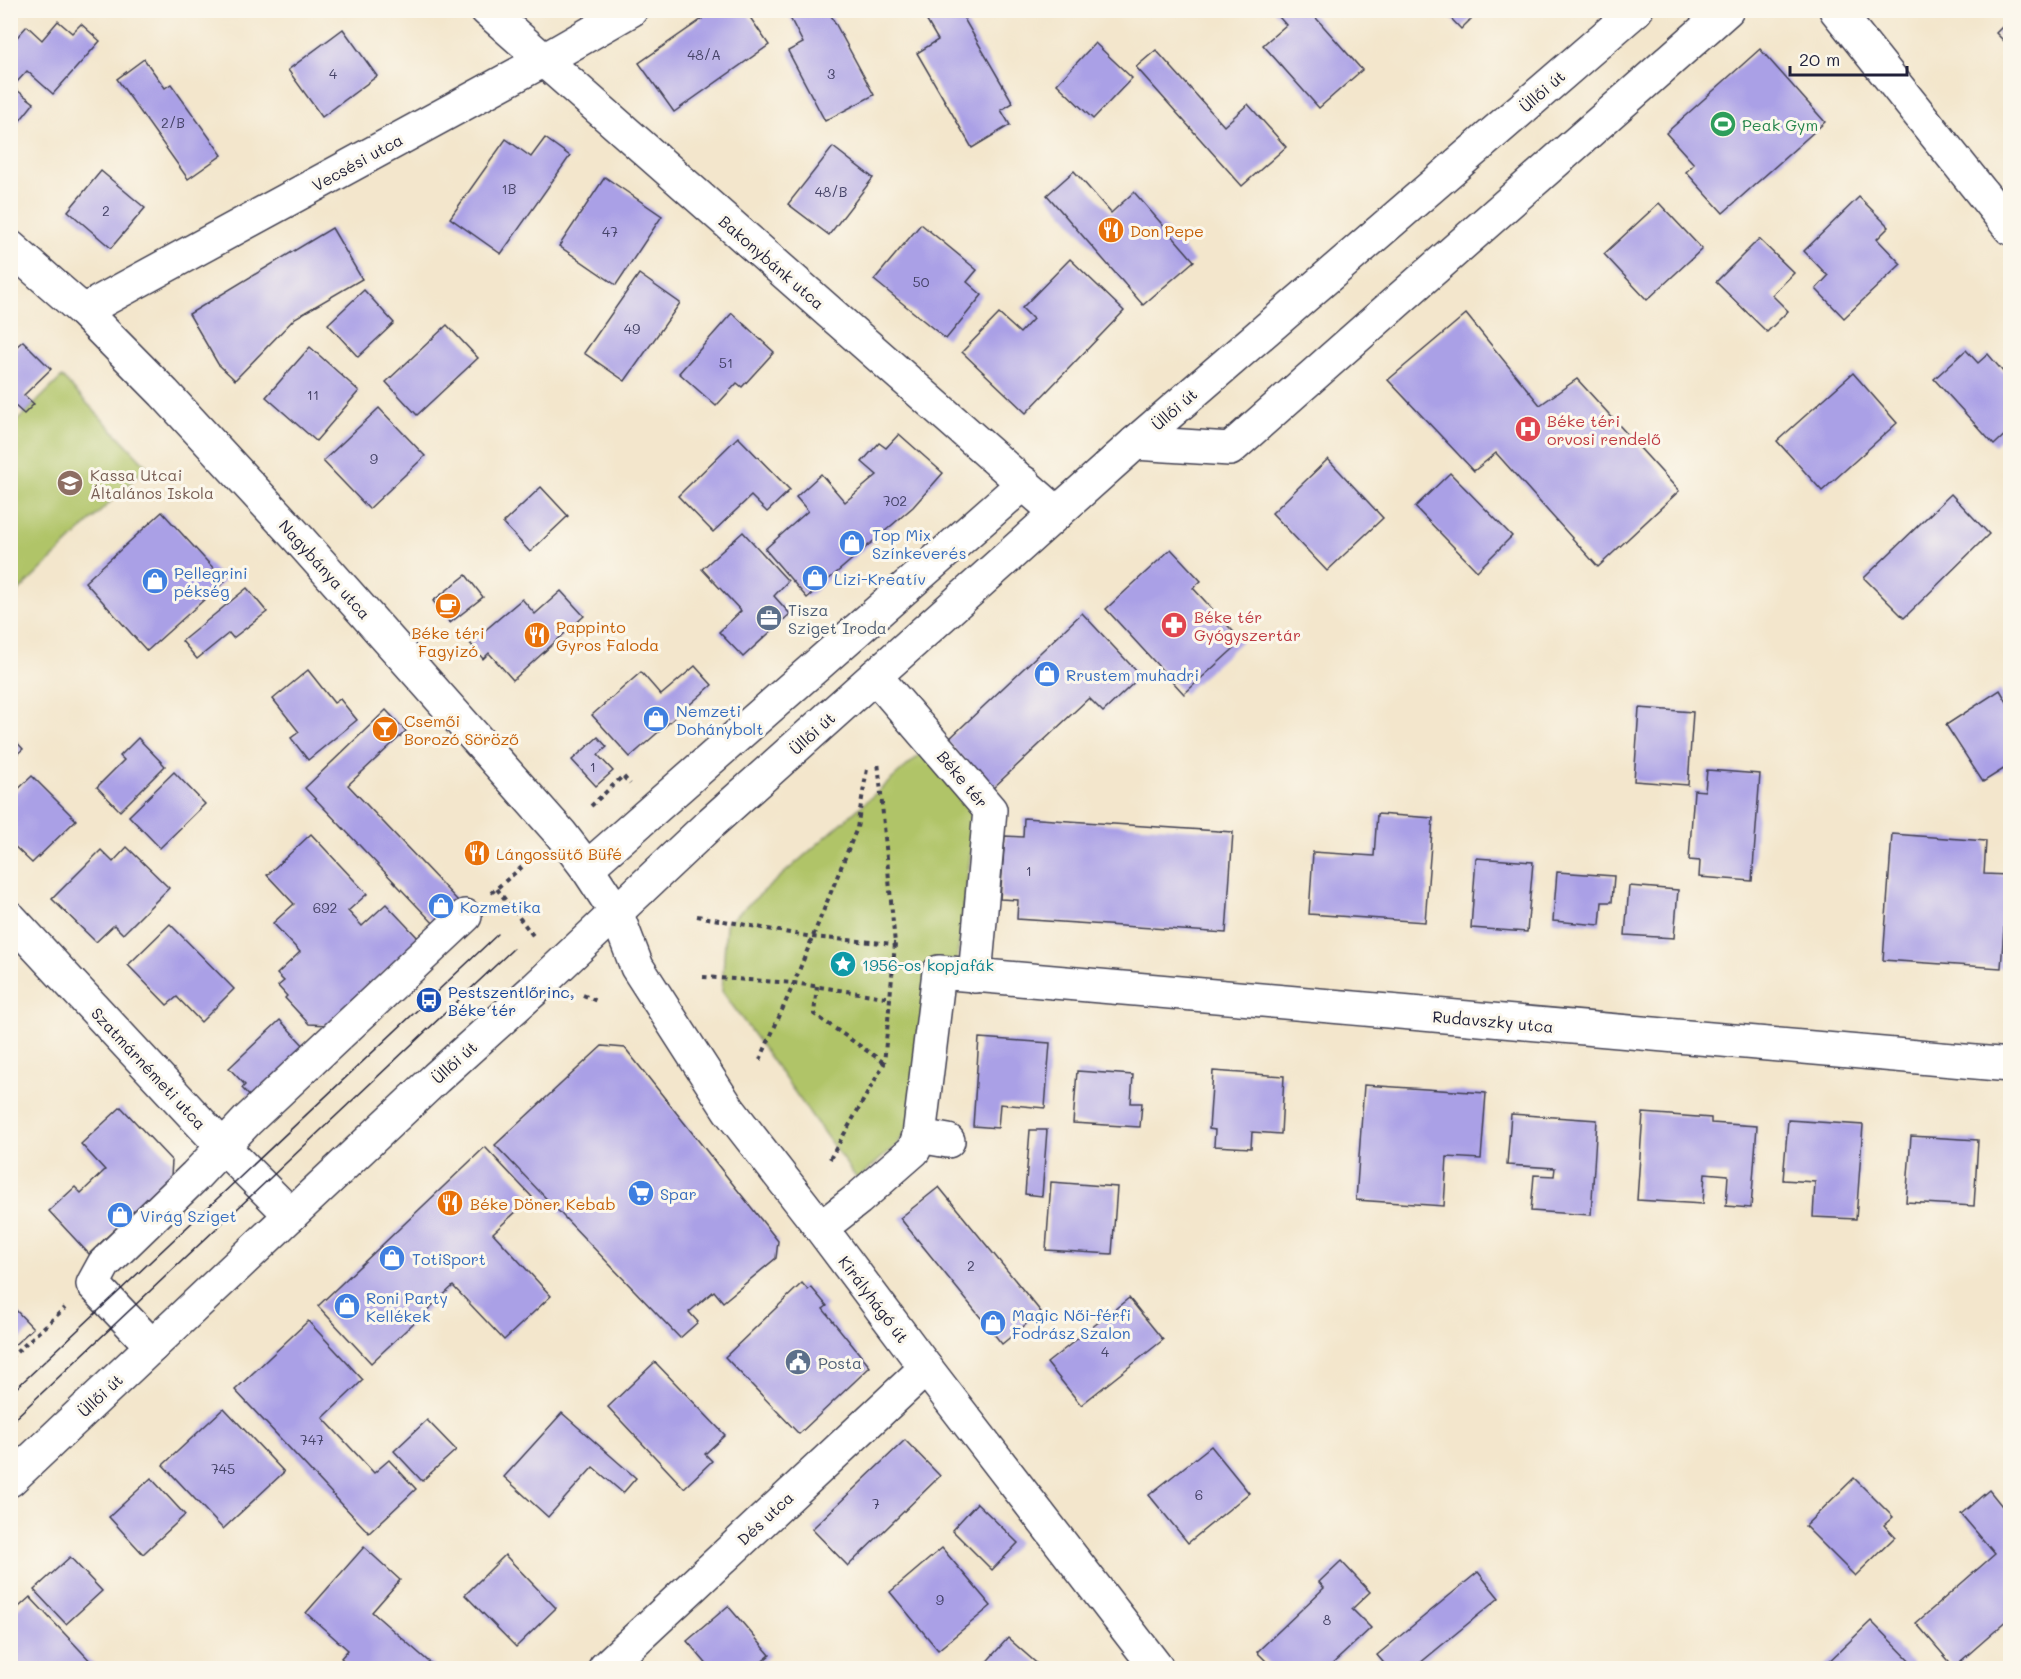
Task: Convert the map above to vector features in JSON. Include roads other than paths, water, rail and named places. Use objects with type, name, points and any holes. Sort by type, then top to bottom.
[{"type":"street","name":"Bakonybánk utca","points":[[487,10],[1057,513]]},
{"type":"street","name":"Vecsési utca","points":[[83,311],[544,60],[631,10]]},
{"type":"street","name":"Üllői út","points":[[10,1480],[436,1078],[536,988],[712,822],[1135,443],[1636,10]]},
{"type":"street","points":[[1135,443],[1230,449],[1726,10]]},
{"type":"street","points":[[1836,10],[2010,228]]},
{"type":"street","name":"Nagybánya utca","points":[[10,247],[83,311],[164,393],[298,538],[561,834],[616,912]]},
{"type":"street","points":[[587,868],[1023,483]]},
{"type":"street","name":"Béke tér","points":[[875,676],[990,810],[975,976]]},
{"type":"street","name":"Királyhágó út","points":[[616,912],[637,967],[729,1110],[1157,1668]]},
{"type":"street","points":[[152,1346],[93,1284],[104,1264],[247,1121],[465,916]]},
{"type":"street","name":"Szatmárnémeti utca","points":[[10,918],[223,1147],[291,1215]]},
{"type":"street","name":"Rudavszky utca","points":[[821,1228],[914,1150],[934,1138],[928,1070],[939,972],[2010,1065]]},
{"type":"street","name":"Dés utca","points":[[605,1668],[926,1368]]},
{"type":"tram line","points":[[10,1394],[498,934]]},
{"type":"tram line","points":[[10,1423],[513,949]]},
{"type":"place","name":"Peak Gym","points":[[1723,124]]},
{"type":"place","name":"Don Pepe","points":[[1111,230]]},
{"type":"place","name":"Béke téri orvosi rendelő","points":[[1528,429]]},
{"type":"place","name":"Kassa Utcai Általános Iskola","points":[[70,483]]},
{"type":"place","name":"Top Mix Színkeverés","points":[[852,543]]},
{"type":"place","name":"Lizi-Kreatív","points":[[815,578]]},
{"type":"place","name":"Pellegrini pékség","points":[[155,581]]},
{"type":"place","name":"Béke téri Fagyizó","points":[[448,606]]},
{"type":"place","name":"Tisza Sziget Iroda","points":[[769,618]]},
{"type":"place","name":"Béke tér Gyógyszertár","points":[[1174,625]]},
{"type":"place","name":"Pappinto Gyros Faloda","points":[[537,635]]},
{"type":"place","name":"Rrustem muhadri","points":[[1047,674]]},
{"type":"place","name":"Nemzeti Dohánybolt","points":[[656,719]]},
{"type":"place","name":"Csemői Borozó Söröző","points":[[385,729]]},
{"type":"place","name":"Lángossütő Büfé","points":[[477,853]]},
{"type":"place","name":"Kozmetika","points":[[441,906]]},
{"type":"place","name":"1956-os kopjafák","points":[[843,964]]},
{"type":"place","name":"Pestszentlőrinc, Béke tér","points":[[429,1000]]},
{"type":"place","name":"Spar","points":[[641,1193]]},
{"type":"place","name":"Béke Döner Kebab","points":[[450,1203]]},
{"type":"place","name":"Virág Sziget","points":[[120,1215]]},
{"type":"place","name":"TotiSport","points":[[392,1258]]},
{"type":"place","name":"Roni Party Kellékek","points":[[347,1306]]},
{"type":"place","name":"Magic Női-férfi Fodrász Szalon","points":[[993,1323]]},
{"type":"place","name":"Posta","points":[[798,1362]]}]
